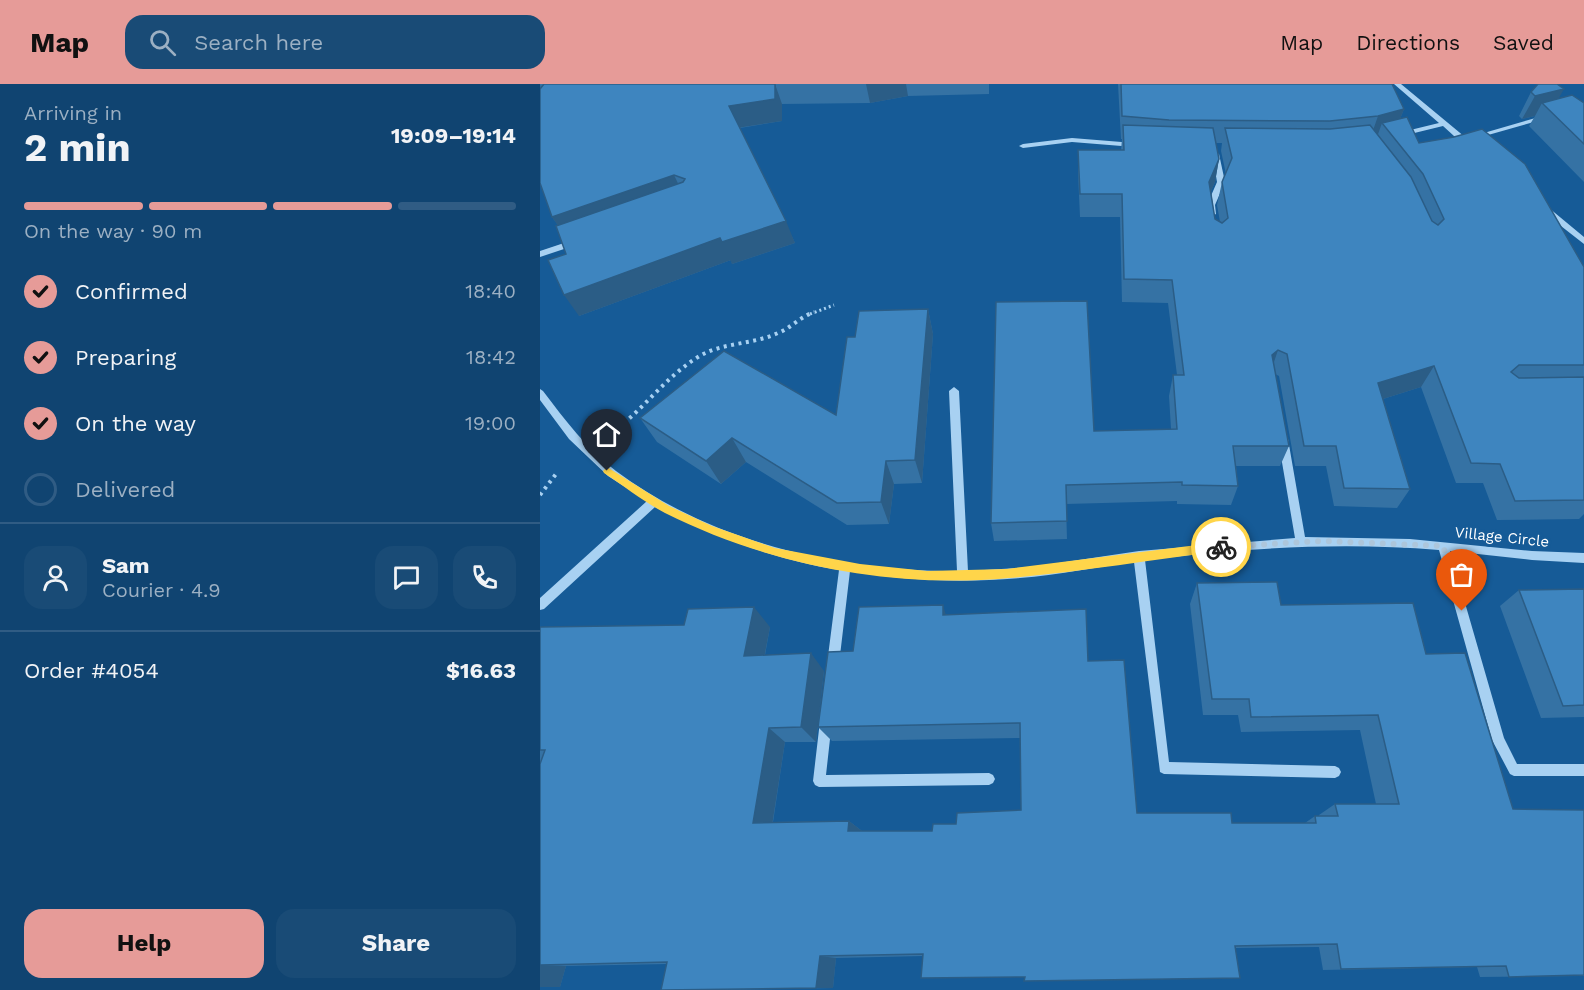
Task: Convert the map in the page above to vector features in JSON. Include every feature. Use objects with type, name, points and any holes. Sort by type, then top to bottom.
[{"type":"street","points":[[1397,84],[1472,147]]},
{"type":"street","points":[[1463,140],[1559,114]]},
{"type":"street","points":[[1391,137],[1444,124]]},
{"type":"street","points":[[1023,146],[1072,140],[1143,146]]},
{"type":"street","points":[[1205,147],[1225,148]]},
{"type":"street","points":[[1214,148],[1221,182],[1211,205],[1214,223]]},
{"type":"street","points":[[1541,205],[1584,241]]},
{"type":"street","points":[[540,254],[583,239]]},
{"type":"street","points":[[954,391],[963,575]]},
{"type":"street","name":"Village Circle","points":[[540,393],[543,407],[607,471],[654,501],[708,528],[775,552],[845,566],[927,575],[1007,574],[1203,548],[1301,542],[1443,546],[1584,558]]},
{"type":"street","points":[[1282,431],[1301,542]]},
{"type":"street","points":[[540,605],[654,501]]},
{"type":"street","points":[[1443,546],[1498,740],[1514,770],[1584,770]]},
{"type":"street","points":[[1139,556],[1164,768],[1335,772]]},
{"type":"street","points":[[831,679],[845,566]]},
{"type":"street","points":[[827,713],[819,781],[989,779]]},
{"type":"path","points":[[618,428],[642,409],[664,382],[699,356],[726,345],[761,339],[778,333],[804,316],[834,305]]},
{"type":"path","points":[[540,495],[556,474]]},
{"type":"building","points":[[544,84],[775,84],[775,99],[729,106],[786,221],[722,242],[720,238],[564,295],[548,260],[566,254],[556,226],[683,182],[685,179],[674,175],[552,217],[540,183],[540,89]]},
{"type":"building","points":[[1121,84],[1392,84],[1404,109],[1378,116],[1330,121],[1169,120],[1122,116]]},
{"type":"building","points":[[1538,84],[1557,84],[1564,89],[1535,96],[1531,92]]},
{"type":"building","points":[[1572,95],[1584,103],[1584,144],[1542,103]]},
{"type":"building","points":[[1407,117],[1419,143],[1482,129],[1525,164],[1584,267],[1584,365],[1519,365],[1511,372],[1519,378],[1584,377],[1584,500],[1515,501],[1500,464],[1471,463],[1434,366],[1378,383],[1410,489],[1344,488],[1336,446],[1304,446],[1287,354],[1278,350],[1272,355],[1289,446],[1233,446],[1238,486],[1182,485],[1182,482],[1066,485],[1067,521],[991,523],[996,302],[1087,301],[1094,431],[1177,429],[1173,375],[1184,375],[1172,280],[1124,279],[1122,194],[1080,194],[1078,150],[1124,150],[1123,125],[1213,128],[1219,159],[1209,182],[1215,219],[1222,223],[1228,218],[1222,182],[1232,158],[1225,128],[1330,129],[1370,125],[1411,177],[1432,221],[1438,225],[1444,219],[1423,174],[1382,123]]},
{"type":"building","points":[[928,309],[915,460],[886,461],[881,502],[837,503],[732,438],[706,461],[640,418],[724,351],[836,415],[847,337],[855,337],[859,311]]},
{"type":"building","points":[[1277,582],[1281,605],[1413,603],[1426,654],[1465,653],[1513,809],[1584,810],[1584,975],[1509,977],[1506,966],[1341,969],[1337,944],[1235,946],[1240,978],[1024,981],[1025,977],[921,978],[923,954],[820,956],[816,988],[661,990],[667,962],[540,965],[540,764],[545,750],[540,750],[540,627],[684,625],[688,609],[754,607],[744,656],[811,653],[801,727],[769,728],[753,823],[849,821],[848,831],[932,831],[933,824],[956,824],[957,813],[1021,810],[1020,723],[818,727],[828,652],[853,651],[859,607],[943,605],[943,615],[1086,609],[1088,661],[1124,660],[1137,813],[1231,813],[1232,823],[1316,823],[1315,816],[1338,816],[1335,804],[1399,804],[1378,715],[1251,717],[1249,699],[1212,699],[1197,583]]},
{"type":"building","points":[[1584,589],[1584,705],[1563,706],[1519,590]]},
{"type":"way so far","points":[[1221,547],[1321,541],[1443,546],[1462,611]]},
{"type":"route","points":[[607,471],[666,508],[708,528],[775,552],[860,569],[927,575],[1007,574],[1221,547]]}]
